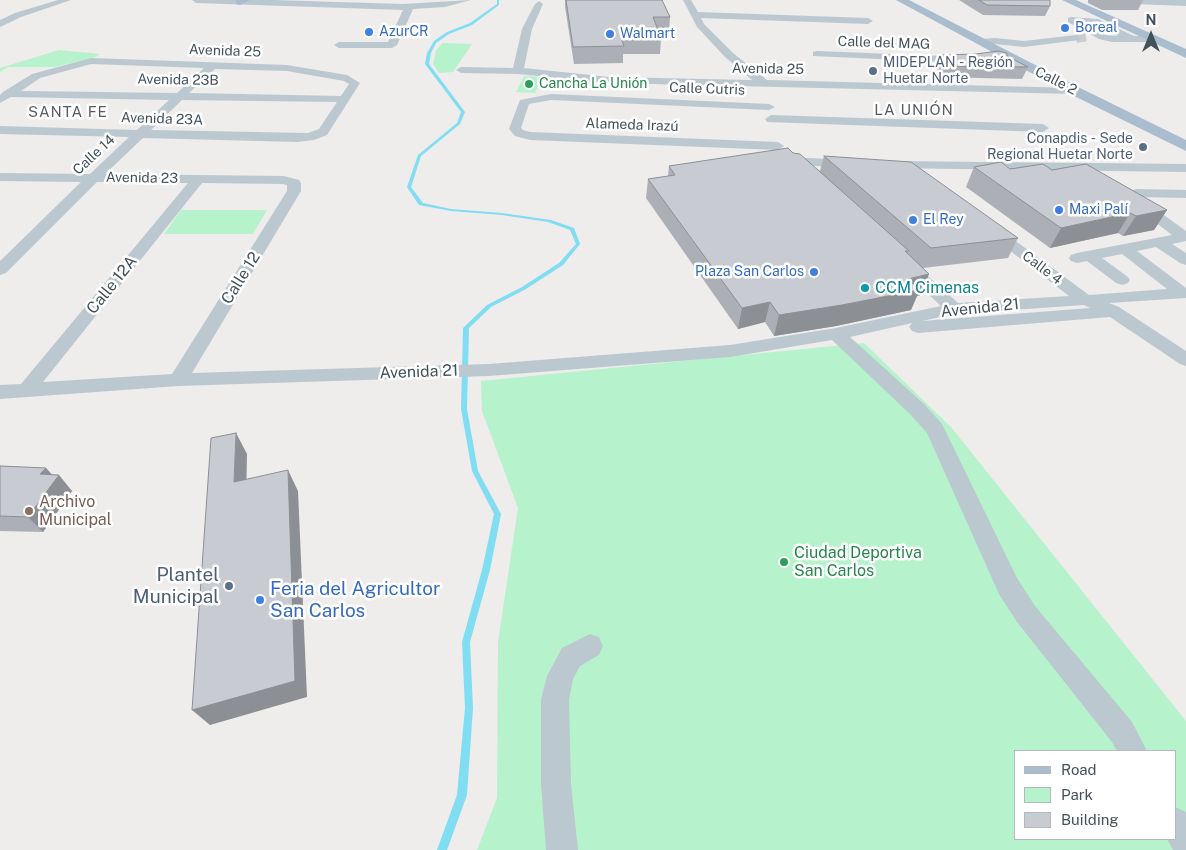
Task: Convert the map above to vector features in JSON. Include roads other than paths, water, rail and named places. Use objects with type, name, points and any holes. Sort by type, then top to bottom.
[{"type":"main road","name":"Calle 2","points":[[902,0],[1075,91],[1186,146]]},
{"type":"main road","points":[[1067,0],[1186,54]]},
{"type":"street","points":[[0,24],[18,15],[67,0]]},
{"type":"street","points":[[196,0],[409,7],[467,0]]},
{"type":"street","points":[[687,0],[700,25],[729,55],[763,83],[780,156],[787,162],[805,171],[871,169],[905,165],[1186,168]]},
{"type":"street","points":[[1107,0],[1186,3]]},
{"type":"street","points":[[518,71],[526,30],[539,4]]},
{"type":"street","points":[[339,46],[392,45],[409,7]]},
{"type":"street","points":[[694,15],[868,21]]},
{"type":"street","points":[[1112,21],[1071,20],[1093,35],[1112,39],[1151,39]]},
{"type":"street","points":[[1095,21],[1132,39]]},
{"type":"street","points":[[981,42],[1032,43],[1076,38]]},
{"type":"street","name":"Calle del MAG","points":[[817,54],[985,59],[1009,56]]},
{"type":"street","name":"Avenida 25","points":[[3,96],[44,73],[91,61],[287,68],[347,78],[355,83],[345,99]]},
{"type":"street","name":"Calle 14","points":[[0,270],[92,178],[212,66]]},
{"type":"street","name":"Avenida 25","points":[[461,70],[518,71],[609,80],[1075,91]]},
{"type":"street","name":"Avenida 23B","points":[[3,96],[180,95],[345,99]]},
{"type":"street","name":"Calle Cutris","points":[[524,102],[551,97],[769,106]]},
{"type":"street","name":"Avenida 23A","points":[[0,130],[297,138],[323,132],[345,99]]},
{"type":"street","name":"Alameda Irazú","points":[[524,102],[515,129],[519,133],[530,136],[775,133]]},
{"type":"street","points":[[775,133],[1043,128]]},
{"type":"street","points":[[787,162],[871,169],[923,178],[905,165]]},
{"type":"street","name":"Avenida 23","points":[[0,177],[284,180]]},
{"type":"street","name":"Calle 12A","points":[[26,391],[198,179]]},
{"type":"street","name":"Calle 12","points":[[178,380],[294,191],[294,183],[284,180]]},
{"type":"street","points":[[1185,237],[1129,197],[1136,193],[1186,194]]},
{"type":"street","name":"Calle 4","points":[[982,222],[1084,299],[1113,311],[1186,360]]},
{"type":"street","points":[[1122,280],[1084,257],[1185,237]]},
{"type":"street","points":[[1158,242],[1186,260]]},
{"type":"street","points":[[1125,249],[1162,276],[1185,298]]},
{"type":"street","points":[[896,255],[954,309]]},
{"type":"street","name":"Avenida 21","points":[[0,392],[178,380],[489,370],[730,351],[836,334],[954,309],[1084,299],[1185,298]]},
{"type":"street","name":"Avenida 21","points":[[836,334],[1113,311],[1185,298]]},
{"type":"street","points":[[836,334],[918,410],[935,429],[997,562],[1017,600],[1057,654],[1122,732],[1132,750]]},
{"type":"street","points":[[562,850],[556,784],[555,700],[560,676],[571,657],[590,646]]},
{"type":"street","points":[[1176,824],[1186,842]]},
{"type":"waterway","points":[[442,850],[462,795],[469,708],[466,642],[486,570],[498,514],[475,471],[464,409],[466,328],[489,306],[524,288],[561,264],[578,244],[572,229],[549,221],[502,214],[451,210],[421,204],[409,187],[419,156],[459,123],[463,112],[427,64],[429,53],[435,42],[448,33],[471,24],[498,4],[498,0]]},
{"type":"tunnel","points":[[1076,38],[1088,36]]},
{"type":"place","name":"Boreal","points":[[1065,28]]},
{"type":"place","name":"AzurCR","points":[[369,32]]},
{"type":"place","name":"Walmart","points":[[610,34]]},
{"type":"place","name":"MIDEPLAN - Región Huetar Norte","points":[[873,71]]},
{"type":"place","name":"Cancha La Unión","points":[[529,84]]},
{"type":"place","name":"Conapdis - Sede Regional Huetar Norte","points":[[1143,147]]},
{"type":"place","name":"Maxi Palí","points":[[1059,210]]},
{"type":"place","name":"El Rey","points":[[913,220]]},
{"type":"place","name":"Plaza San Carlos","points":[[814,272]]},
{"type":"place","name":"CCM Cimenas","points":[[865,288]]},
{"type":"place","name":"Archivo Municipal","points":[[29,511]]},
{"type":"place","name":"Ciudad Deportiva San Carlos","points":[[784,562]]},
{"type":"place","name":"Plantel Municipal","points":[[229,586]]},
{"type":"place","name":"Feria del Agricultor San Carlos","points":[[260,600]]},
{"type":"district","name":"LA UNIÓN","points":[[914,110]]},
{"type":"district","name":"SANTA FE","points":[[68,112]]}]
